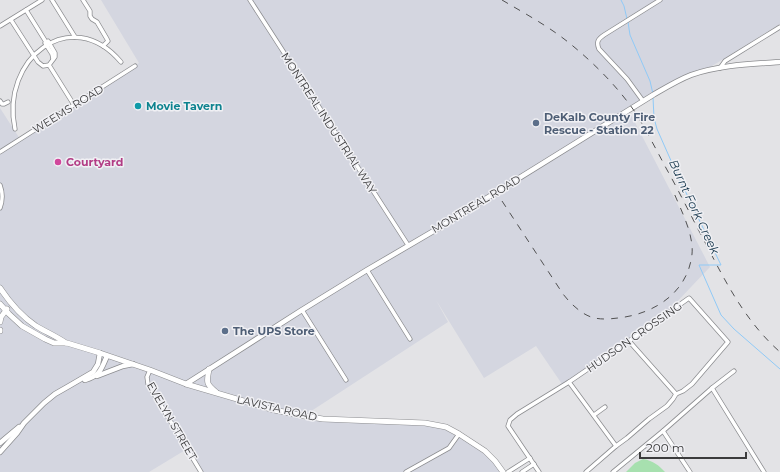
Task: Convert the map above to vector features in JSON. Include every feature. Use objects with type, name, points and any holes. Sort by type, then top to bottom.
[{"type":"main road","name":"LAVISTA ROAD","points":[[0,288],[11,304],[25,318],[36,326],[67,343],[133,364],[186,384],[274,410],[323,419],[425,423],[446,427],[485,451],[495,460],[504,472]]},
{"type":"main road","points":[[0,305],[8,299]]},
{"type":"main road","points":[[0,323],[1,317],[5,310],[11,304]]},
{"type":"main road","name":"LAVISTA ROAD","points":[[0,305],[29,331],[54,342],[67,343]]},
{"type":"main road","points":[[0,323],[6,318],[15,320]]},
{"type":"main road","points":[[209,369],[207,380],[208,383],[217,393]]},
{"type":"street","points":[[0,26],[42,0]]},
{"type":"street","points":[[52,0],[74,37]]},
{"type":"street","points":[[83,0],[90,11],[92,19],[98,22],[108,40],[103,46]]},
{"type":"street","name":"MONTREAL INDUSTRIAL WAY","points":[[250,0],[408,245]]},
{"type":"street","points":[[643,102],[627,79],[599,49],[597,43],[598,39],[660,0]]},
{"type":"street","points":[[11,20],[41,65],[49,65],[55,56],[55,53],[46,42],[26,10]]},
{"type":"street","points":[[720,68],[725,61],[780,27]]},
{"type":"street","points":[[40,45],[62,38],[74,37],[92,41],[103,46],[113,53],[121,62]]},
{"type":"street","points":[[26,56],[35,48]]},
{"type":"street","name":"MONTREAL ROAD","points":[[186,384],[302,310],[408,245],[437,229],[652,96],[690,76],[720,68],[780,62]]},
{"type":"street","points":[[49,65],[74,105]]},
{"type":"street","name":"WEEMS ROAD","points":[[0,152],[135,66]]},
{"type":"street","points":[[0,101],[2,104],[8,102]]},
{"type":"street","points":[[9,112],[15,129]]},
{"type":"street","points":[[0,185],[3,200],[0,208]]},
{"type":"street","points":[[367,270],[410,340]]},
{"type":"street","name":"HUDSON CROSSING","points":[[540,472],[508,426],[510,420],[517,414],[569,382],[689,298],[728,342],[692,384],[684,391],[676,394]]},
{"type":"street","points":[[302,310],[346,380]]},
{"type":"street","points":[[586,472],[649,419],[667,406],[676,394],[629,341]]},
{"type":"street","points":[[1,448],[17,433],[44,403],[55,394],[93,372],[98,364],[100,353]]},
{"type":"street","points":[[94,377],[100,372],[107,356]]},
{"type":"street","points":[[74,383],[133,364]]},
{"type":"street","name":"EVELYN STREET","points":[[150,370],[147,377],[148,384],[201,472]]},
{"type":"street","points":[[613,472],[734,371]]},
{"type":"street","points":[[569,382],[616,446]]},
{"type":"street","points":[[712,388],[764,472]]},
{"type":"street","points":[[594,416],[605,407]]},
{"type":"street","points":[[663,431],[690,472]]},
{"type":"street","points":[[406,472],[448,448],[459,434]]},
{"type":"street","points":[[508,472],[530,458]]},
{"type":"street","points":[[522,472],[534,464]]},
{"type":"shaded area","points":[[101,0],[780,0],[780,24],[699,74],[678,81],[628,109],[710,267],[672,307],[564,387],[536,346],[484,378],[436,300],[448,322],[299,419],[359,423],[416,420],[446,427],[471,440],[504,472],[201,472],[187,449],[149,472],[0,472],[0,108],[20,139],[139,63]]},
{"type":"green space","points":[[643,459],[656,464],[665,472],[626,472],[635,463]]},
{"type":"waterway","name":"Burnt Fork Creek","points":[[621,0],[627,19]]},
{"type":"waterway","name":"Burnt Fork Creek","points":[[628,22],[630,35],[650,81],[653,94]]},
{"type":"waterway","name":"Burnt Fork Creek","points":[[653,97],[654,118],[657,129],[721,265],[699,265],[721,315],[734,329],[780,369]]},
{"type":"railway","points":[[502,0],[544,25],[568,42],[604,75],[628,102],[651,140],[730,289],[757,329],[780,352]]},
{"type":"railway","points":[[502,201],[569,301],[579,310],[591,317],[608,319],[632,316],[657,306],[677,290],[684,279],[689,267],[692,247],[689,231],[674,193]]},
{"type":"place","name":"Movie Tavern","points":[[138,106]]},
{"type":"place","name":"DeKalb County Fire Rescue - Station 22","points":[[536,123]]},
{"type":"place","name":"Courtyard","points":[[58,162]]},
{"type":"place","name":"The UPS Store","points":[[225,331]]}]
